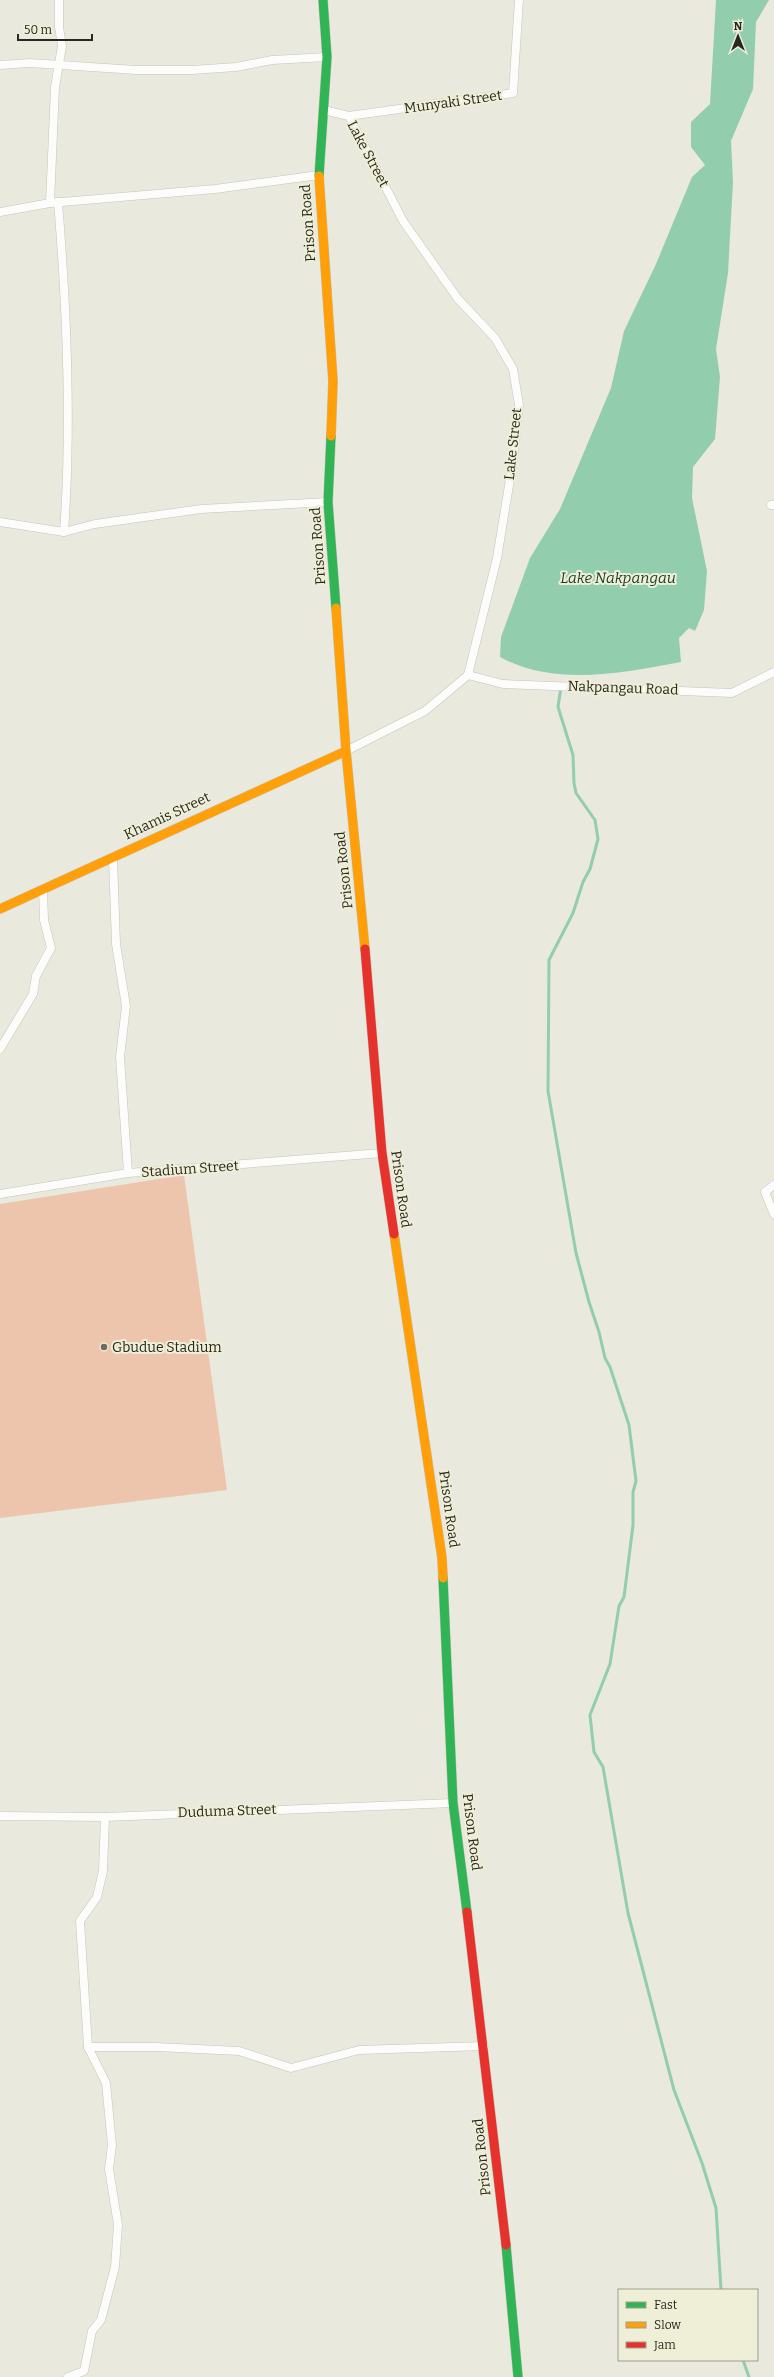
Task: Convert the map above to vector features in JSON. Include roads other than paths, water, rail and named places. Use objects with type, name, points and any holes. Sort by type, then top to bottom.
[{"type":"street","points":[[59,0],[59,27],[62,46],[55,87],[54,203],[63,266],[68,405],[68,484],[64,532]]},
{"type":"street","name":"Prison Road","points":[[323,0],[327,57],[319,175],[333,381],[328,502],[346,751],[373,1034],[382,1153],[442,1558],[453,1803],[484,2046],[515,2332],[518,2377]]},
{"type":"street","name":"Munyaki Street","points":[[349,116],[513,93],[519,0]]},
{"type":"street","points":[[0,65],[30,62],[136,70],[192,70],[236,68],[272,60],[327,57]]},
{"type":"street","name":"Lake Street","points":[[323,110],[349,116],[403,220],[458,298],[495,338],[512,369],[519,405],[512,461],[497,558],[468,675]]},
{"type":"street","points":[[0,212],[54,203],[215,190],[319,175]]},
{"type":"street","points":[[0,522],[64,532],[95,524],[201,509],[328,502]]},
{"type":"street","name":"Nakpangau Road","points":[[468,675],[503,684],[732,693],[774,672]]},
{"type":"street","points":[[346,751],[425,711],[468,675]]},
{"type":"street","name":"Khamis Street","points":[[0,909],[113,858],[197,817],[346,751]]},
{"type":"street","points":[[113,858],[116,944],[126,1006],[120,1057],[128,1173]]},
{"type":"street","points":[[0,1049],[33,994],[36,976],[51,948],[44,920],[43,889]]},
{"type":"street","name":"Stadium Street","points":[[0,1194],[128,1173],[382,1153]]},
{"type":"street","points":[[774,1185],[765,1192],[774,1214]]},
{"type":"street","name":"Duduma Street","points":[[0,1816],[105,1817],[453,1803]]},
{"type":"street","points":[[68,2377],[84,2371],[92,2331],[101,2320],[115,2267],[118,2225],[109,2169],[112,2145],[106,2083],[88,2047],[80,1920],[97,1897],[103,1871],[105,1817]]},
{"type":"street","points":[[88,2047],[156,2047],[239,2051],[291,2068],[359,2050],[484,2046]]},
{"type":"water","name":"Lake Nakpangau","points":[[716,0],[769,0],[756,22],[753,89],[731,141],[733,182],[728,273],[716,349],[720,377],[715,439],[693,467],[692,498],[707,571],[704,610],[695,631],[689,628],[679,638],[681,662],[636,670],[589,675],[566,675],[543,672],[521,666],[500,657],[501,637],[530,558],[560,509],[611,388],[624,331],[656,264],[692,177],[705,165],[691,147],[691,122],[710,104]]},
{"type":"waterway","points":[[561,687],[558,707],[573,755],[574,783],[576,793],[595,820],[598,839],[590,869],[583,882],[573,913],[549,960],[548,1091],[576,1253],[605,1358],[610,1367],[629,1425],[636,1481],[633,1492],[633,1525],[624,1597],[619,1606],[610,1664],[590,1715],[594,1752],[603,1767],[628,1913],[674,2090],[702,2163],[716,2208],[721,2289]]},
{"type":"waterway","points":[[743,2361],[749,2377]]},
{"type":"place","name":"Gbudue Stadium","points":[[104,1347]]}]
